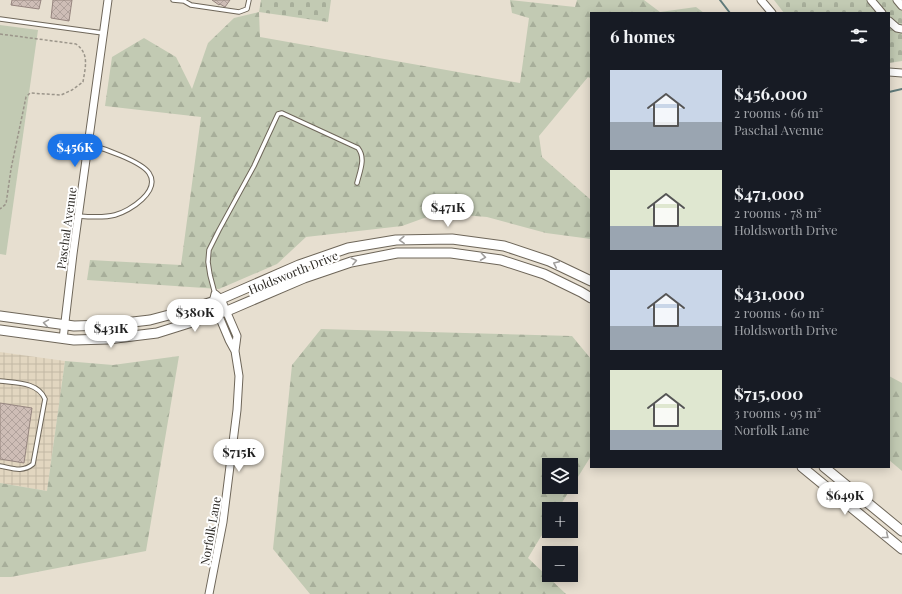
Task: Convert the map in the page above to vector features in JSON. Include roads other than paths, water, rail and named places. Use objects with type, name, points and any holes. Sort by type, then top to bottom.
[{"type":"main road","name":"Holdsworth Drive","points":[[0,316],[65,326],[107,325],[150,320],[184,311],[299,265],[348,248],[396,240],[452,239],[504,246],[549,261],[590,281]]},
{"type":"main road","name":"Holdsworth Drive","points":[[0,330],[63,339],[108,339],[158,333],[223,313],[304,278],[344,264],[397,253],[451,253],[501,260],[544,274],[590,297]]},
{"type":"main road","points":[[803,468],[902,549]]},
{"type":"main road","points":[[825,468],[902,531]]},
{"type":"street","name":"Paschal Avenue","points":[[63,339],[78,216],[108,0]]},
{"type":"street","points":[[761,0],[771,12]]},
{"type":"street","points":[[871,0],[881,12]]},
{"type":"street","points":[[897,0],[902,6]]},
{"type":"street","points":[[890,22],[897,28],[902,29]]},
{"type":"street","points":[[890,72],[902,73]]},
{"type":"street","name":"Norfolk Lane","points":[[209,594],[224,522],[238,410],[239,376],[236,351],[237,336],[223,313],[217,298]]},
{"type":"lane","points":[[173,0],[185,0],[191,6],[239,12],[247,9],[248,0]]},
{"type":"lane","points":[[0,19],[104,33]]},
{"type":"lane","points":[[217,298],[210,275],[208,262],[209,250],[254,166],[278,114],[282,113],[358,148],[362,153],[363,161],[357,183]]},
{"type":"lane","points":[[78,216],[88,217],[115,215],[127,210],[137,203],[146,196],[151,188],[152,180],[150,174],[146,170],[130,160],[108,150],[88,144]]},
{"type":"lane","points":[[0,380],[34,386],[43,394],[45,399],[33,464],[21,470],[0,466]]},
{"type":"waterway","points":[[720,0],[729,12]]},
{"type":"waterway","points":[[890,92],[902,89]]}]
